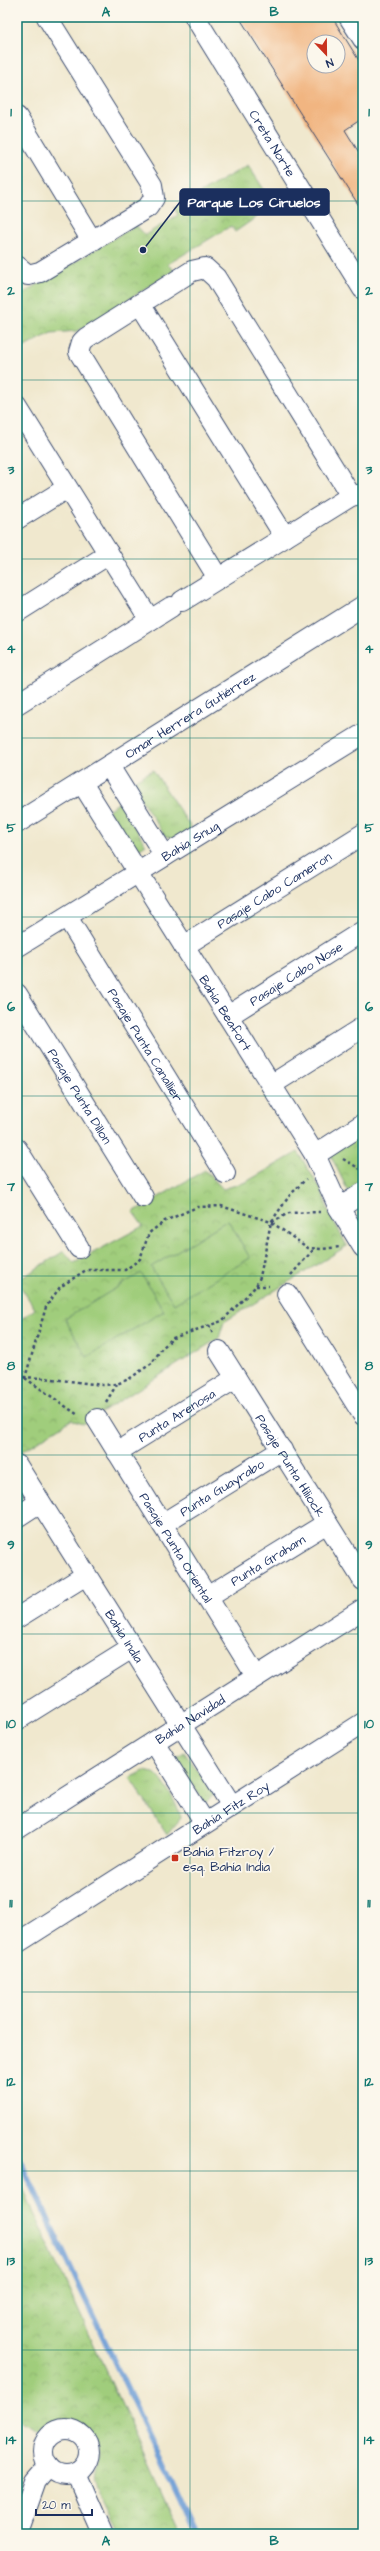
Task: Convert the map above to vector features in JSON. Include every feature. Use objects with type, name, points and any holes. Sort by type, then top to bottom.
[{"type":"street","points":[[17,266],[22,272],[34,275],[148,207],[152,203],[155,193],[48,17]]},
{"type":"street","name":"Creta Norte","points":[[195,17],[363,289]]},
{"type":"street","points":[[349,17],[363,39]]},
{"type":"street","points":[[17,117],[92,241]]},
{"type":"street","points":[[17,704],[218,578],[357,495],[209,270],[196,268],[86,338],[82,342],[79,352],[218,578]]},
{"type":"street","points":[[140,304],[285,537]]},
{"type":"street","points":[[20,418],[67,488],[150,620]]},
{"type":"street","points":[[17,519],[67,488]]},
{"type":"street","points":[[17,612],[109,554]]},
{"type":"street","name":"Omar Herrera Gutiérrez","points":[[17,824],[363,606]]},
{"type":"street","name":"Bahía Snug","points":[[17,947],[363,734]]},
{"type":"street","points":[[109,766],[165,856]]},
{"type":"street","name":"Bahía Beafort","points":[[82,783],[315,1155],[339,1208],[361,1244]]},
{"type":"street","name":"Pasaje Cabo Cameron","points":[[184,946],[363,834]]},
{"type":"street","name":"Pasaje Punta Canallier","points":[[66,917],[225,1173]]},
{"type":"street","name":"Pasaje Cabo Nose","points":[[228,1016],[363,931]]},
{"type":"street","name":"Pasaje Punta Dillon","points":[[17,994],[143,1197]]},
{"type":"street","points":[[271,1085],[363,1027]]},
{"type":"street","points":[[315,1155],[363,1124]]},
{"type":"street","points":[[17,1149],[79,1248]]},
{"type":"street","points":[[339,1208],[363,1193]]},
{"type":"street","points":[[283,1286],[363,1415]]},
{"type":"street","name":"Pasaje Punta Hiliock","points":[[219,1351],[363,1580]]},
{"type":"street","name":"Punta Arenosa","points":[[117,1452],[236,1378]]},
{"type":"street","name":"Pasaje Punta Oriental","points":[[97,1419],[256,1676]]},
{"type":"street","name":"Punta Guayrabo","points":[[162,1524],[282,1450]]},
{"type":"street","name":"Bahía India","points":[[17,1465],[232,1806]]},
{"type":"street","points":[[17,1517],[40,1502]]},
{"type":"street","name":"Punta Graham","points":[[207,1597],[327,1522]]},
{"type":"street","points":[[17,1618],[86,1575]]},
{"type":"street","name":"Bahía Navidad","points":[[17,1829],[363,1609]]},
{"type":"street","points":[[17,1720],[132,1648]]},
{"type":"street","name":"Bahía Fitz Roy","points":[[17,1943],[363,1723]]},
{"type":"street","points":[[154,1742],[205,1823]]},
{"type":"street","points":[[58,2430],[75,2431],[83,2436],[89,2451],[83,2468],[76,2473],[61,2475],[48,2466],[43,2454],[45,2442],[58,2430]]},
{"type":"street","points":[[17,2532],[35,2482],[48,2466]]},
{"type":"street","points":[[76,2473],[103,2534]]},
{"type":"path","points":[[17,1388],[25,1378],[46,1307],[60,1287],[86,1270],[125,1270],[140,1259],[149,1233],[166,1221],[197,1207],[221,1206],[271,1222],[308,1248],[334,1248],[361,1244]]},
{"type":"path","points":[[17,1377],[44,1378],[102,1385],[129,1379],[152,1363],[162,1348],[173,1338],[222,1321],[256,1286],[260,1278],[271,1222]]},
{"type":"path","points":[[256,1286],[263,1288],[283,1286],[315,1249]]},
{"type":"path","points":[[25,1378],[80,1417],[97,1419]]},
{"type":"green space","points":[[248,165],[274,205],[235,232],[231,226],[168,264],[174,271],[78,331],[51,333],[17,351],[17,297],[136,225],[145,235],[178,215],[174,208]]},
{"type":"green space","points":[[153,770],[192,829],[175,839],[165,836],[135,790],[135,780]]},
{"type":"green space","points":[[120,802],[146,845],[135,852],[108,810]]},
{"type":"green space","points":[[363,1133],[363,1185],[349,1193],[330,1154]]},
{"type":"green space","points":[[298,1152],[321,1190],[329,1212],[347,1246],[224,1322],[219,1338],[83,1424],[71,1420],[19,1453],[17,1322],[35,1309],[17,1281],[64,1251],[74,1263],[143,1226],[133,1212],[205,1170],[223,1189],[246,1182]]},
{"type":"green space","points":[[228,1220],[250,1258],[174,1304],[151,1267]]},
{"type":"green space","points":[[141,1273],[164,1311],[87,1357],[65,1319]]},
{"type":"green space","points":[[184,1752],[215,1794],[205,1803],[174,1759]]},
{"type":"green space","points":[[144,1771],[154,1773],[158,1776],[180,1813],[181,1818],[167,1835],[130,1778]]},
{"type":"green space","points":[[17,2175],[180,2534],[118,2534],[95,2483],[94,2476],[99,2456],[97,2445],[92,2438],[86,2432],[69,2428],[60,2428],[42,2433],[17,2420],[17,2390],[20,2372],[17,2371]]},
{"type":"building","points":[[239,17],[332,17],[343,34],[306,34],[306,74],[346,74],[346,40],[363,67],[363,118],[345,130],[363,159],[363,212]]},
{"type":"waterway","points":[[17,2153],[195,2534]]},
{"type":"place","name":"Parque Los Ciruelos","points":[[143,250]]},
{"type":"place","name":"Bahía Fitzroy / esq. Bahía India","points":[[175,1858]]}]
